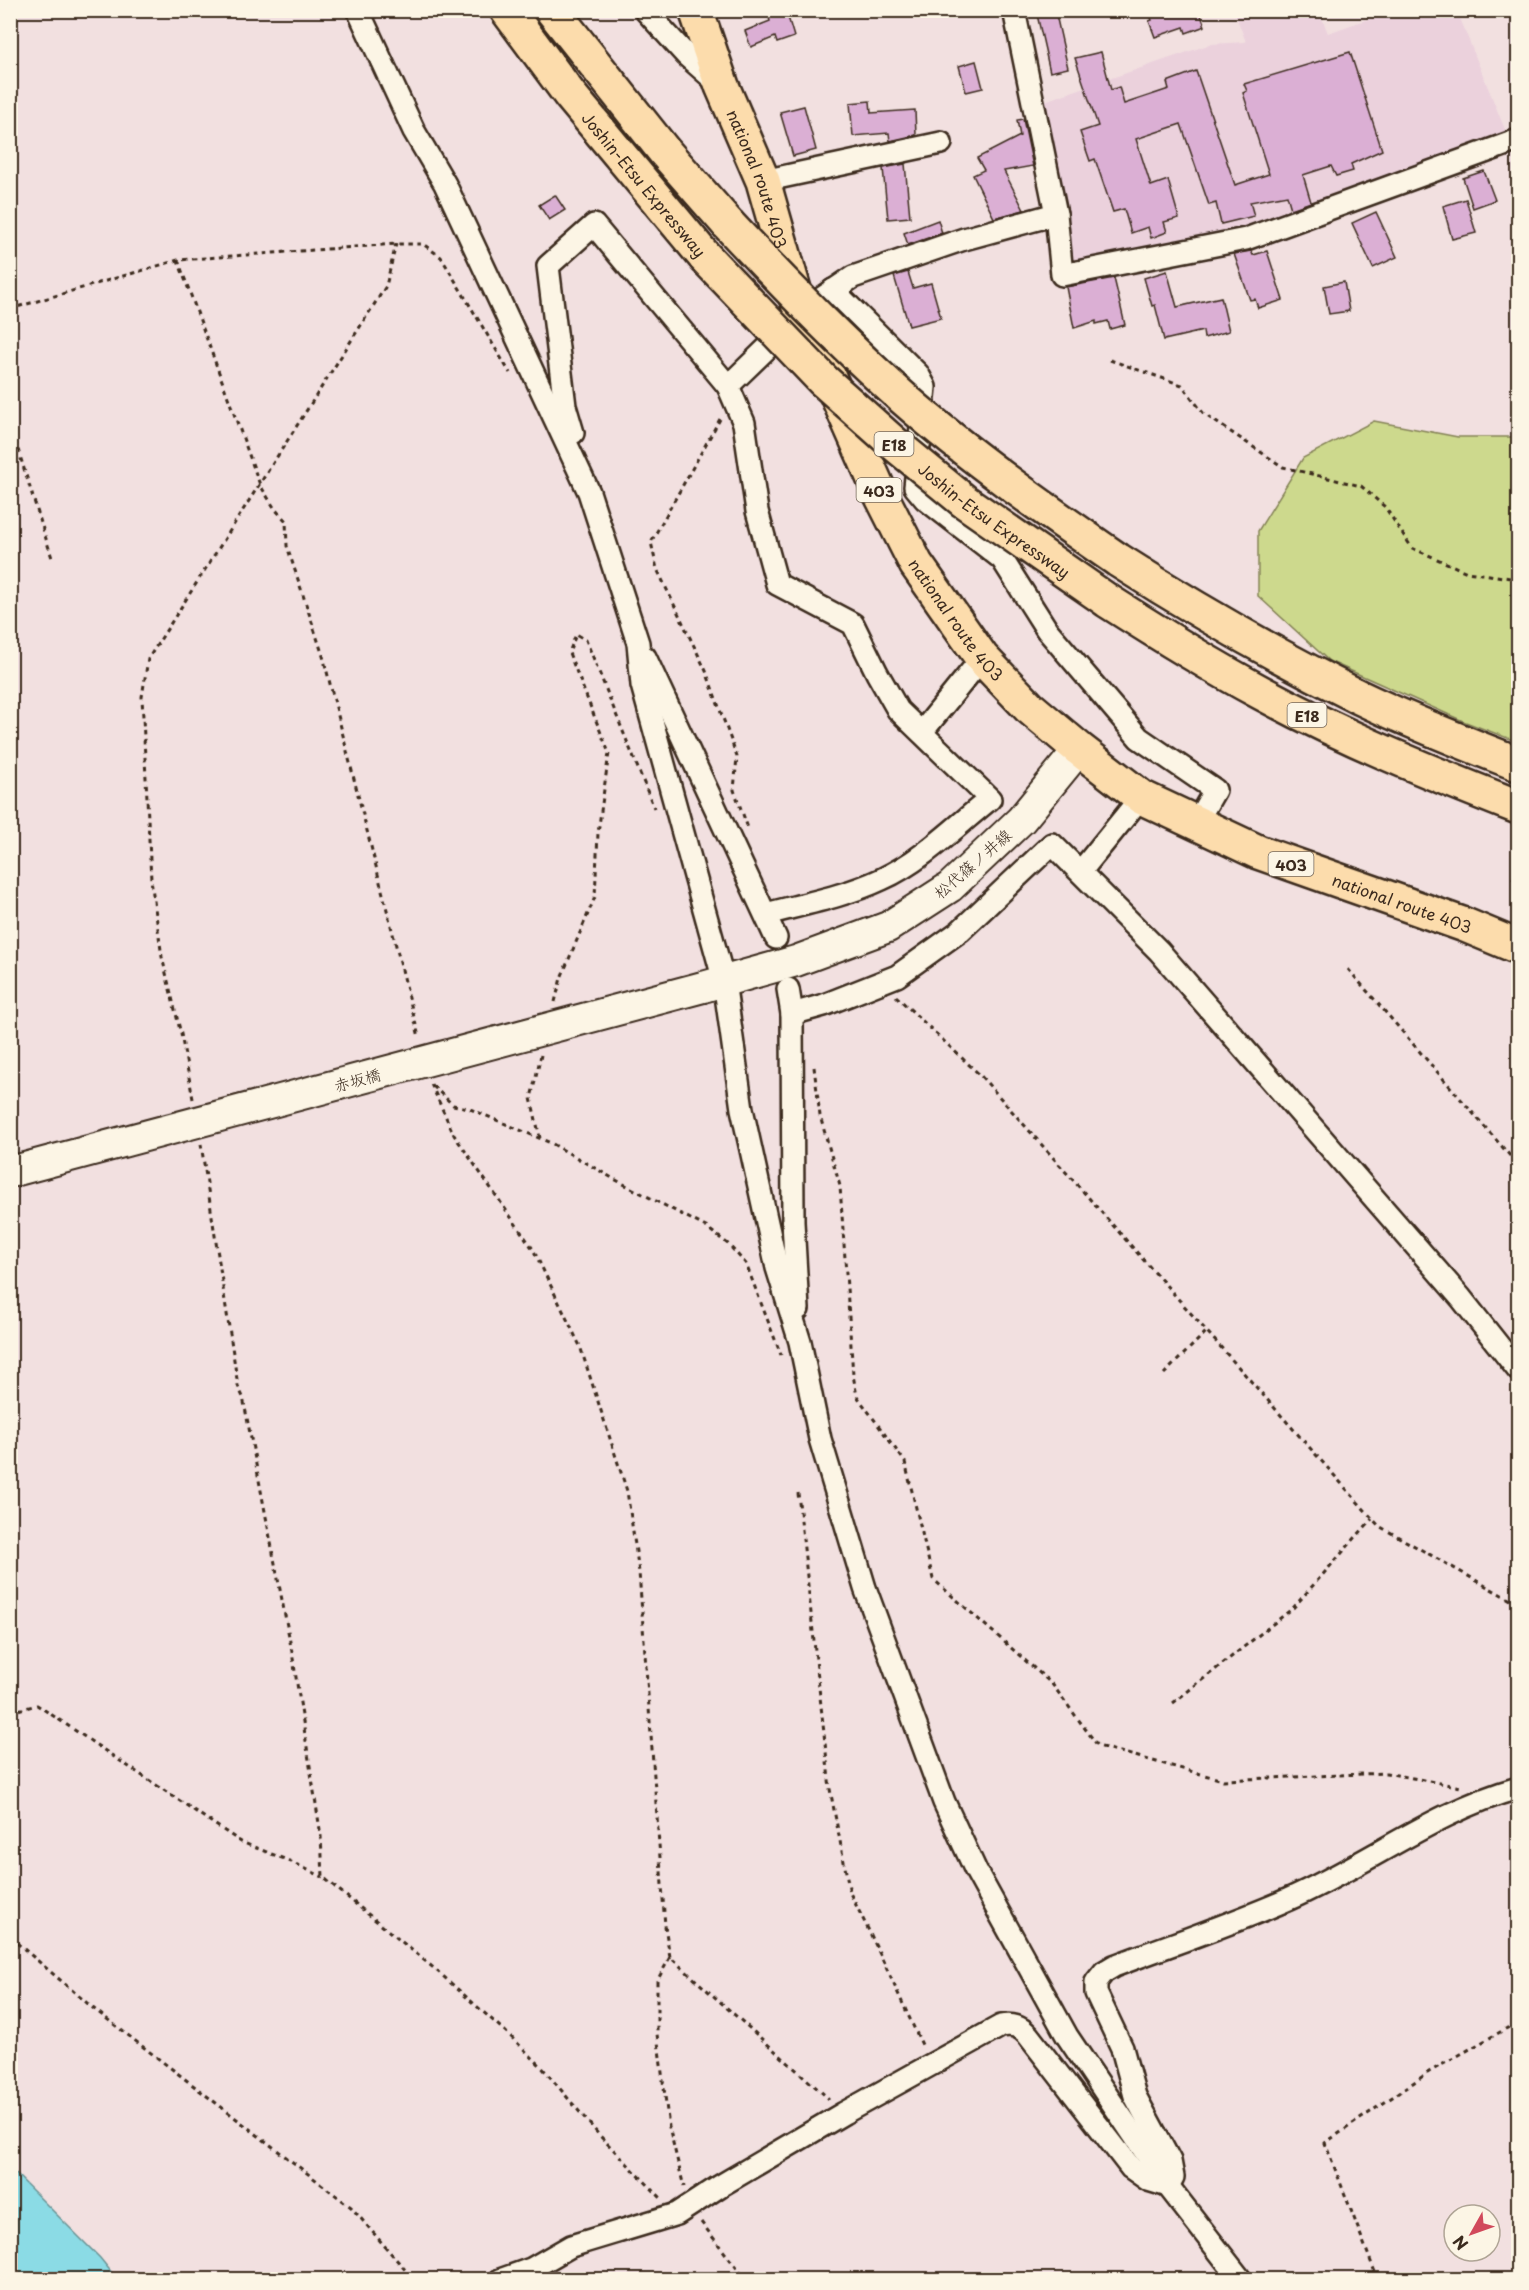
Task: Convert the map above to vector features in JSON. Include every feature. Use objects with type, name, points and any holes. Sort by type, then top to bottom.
[{"type":"highway","name":"Joshin-Etsu Expressway","points":[[507,10],[570,95],[705,257],[823,380],[897,447],[972,507],[1107,601],[1272,698],[1355,739],[1439,776],[1518,807]]},
{"type":"highway","name":"E18","points":[[552,10],[664,151],[728,224],[841,341],[903,398],[983,463],[1118,561],[1198,611],[1361,698],[1518,764]]},
{"type":"highway","name":"national route 403","points":[[696,10],[722,86],[763,182],[801,314],[881,495],[916,564],[982,658],[1029,707],[1141,796],[1258,852],[1464,925],[1518,947]]},
{"type":"main road","name":"松代篠ノ井線","points":[[713,984],[796,961],[888,927],[950,887],[1022,820],[1079,749]]},
{"type":"main road","name":"赤坂橋","points":[[10,1172],[713,984]]},
{"type":"street","points":[[358,10],[414,131],[446,184],[589,492]]},
{"type":"street","points":[[645,10],[686,55],[722,86]]},
{"type":"street","points":[[1014,10],[1056,214],[1062,275],[1246,239],[1518,140]]},
{"type":"street","points":[[763,182],[941,142]]},
{"type":"street","points":[[730,391],[801,314],[853,277],[964,239],[1056,214]]},
{"type":"street","points":[[766,914],[883,879],[920,855],[990,799],[898,710],[877,673],[854,624],[777,585],[758,511],[744,423],[730,391],[594,225],[548,266],[565,406],[589,492],[638,643],[776,938]]},
{"type":"street","points":[[833,290],[918,374],[924,387],[915,488],[925,499],[1002,559],[1047,630],[1139,738],[1215,790],[1196,823]]},
{"type":"street","points":[[638,643],[642,685],[777,1268],[800,1342],[820,1438],[865,1588],[944,1802],[976,1871],[1067,2036],[1168,2186],[1241,2280]]},
{"type":"street","points":[[922,732],[982,658]]},
{"type":"street","points":[[1081,871],[1141,796]]},
{"type":"street","points":[[792,1014],[824,1005],[897,976],[960,931],[1052,844],[1166,960],[1461,1298],[1518,1370]]},
{"type":"street","points":[[789,989],[792,1014],[793,1222],[800,1342]]},
{"type":"street","points":[[1168,2186],[1173,2177],[1170,2161],[1135,2096],[1122,2048],[1096,1993],[1096,1982],[1104,1972],[1114,1966],[1289,1899],[1423,1826],[1498,1794],[1518,1788]]},
{"type":"street","points":[[500,2280],[531,2269],[571,2246],[683,2210],[843,2113],[1001,2026],[1016,2026],[1028,2035],[1131,2168],[1148,2180],[1168,2186]]},
{"type":"path","points":[[193,1099],[181,1034],[162,957],[151,880],[142,697],[148,659],[386,286],[396,244]]},
{"type":"path","points":[[10,309],[178,260],[423,244],[441,257],[511,374]]},
{"type":"path","points":[[178,260],[260,485],[275,509],[286,521],[287,546],[323,656],[420,1038]]},
{"type":"path","points":[[1110,360],[1182,385],[1204,414],[1283,467],[1361,486],[1385,507],[1412,548],[1467,572],[1518,579]]},
{"type":"path","points":[[730,391],[651,542],[657,569],[706,671],[738,757],[734,790],[751,834]]},
{"type":"path","points":[[10,424],[52,558]]},
{"type":"path","points":[[552,1011],[561,978],[595,897],[598,833],[609,753],[569,653],[576,634],[586,640],[658,817]]},
{"type":"path","points":[[1512,878],[1518,880]]},
{"type":"path","points":[[1348,969],[1518,1165]]},
{"type":"path","points":[[881,982],[980,1075],[1379,1526],[1518,1604]]},
{"type":"path","points":[[540,1138],[531,1098],[542,1054]]},
{"type":"path","points":[[812,1057],[820,1116],[840,1186],[853,1375],[857,1396],[905,1462],[933,1579],[1052,1684],[1098,1746],[1223,1780],[1386,1773],[1498,1794]]},
{"type":"path","points":[[429,1073],[454,1135],[533,1250],[580,1346],[627,1491],[639,1572],[665,1926],[670,1957],[657,1980],[657,2034],[683,2210]]},
{"type":"path","points":[[432,1085],[453,1105],[468,1108],[540,1138],[706,1227],[728,1244],[746,1264],[774,1332],[784,1364]]},
{"type":"path","points":[[201,1143],[238,1386],[243,1397],[292,1652],[321,1836],[322,1877]]},
{"type":"path","points":[[1164,1374],[1207,1331]]},
{"type":"path","points":[[798,1493],[830,1789],[850,1893],[925,2051],[935,2063]]},
{"type":"path","points":[[1173,1703],[1293,1608],[1372,1518]]},
{"type":"path","points":[[10,1712],[37,1705],[241,1842],[322,1877],[436,1970],[507,2032],[540,2065],[599,2135],[683,2210],[746,2280]]},
{"type":"path","points":[[10,1937],[94,2009],[351,2207],[414,2280]]},
{"type":"path","points":[[670,1957],[843,2113]]},
{"type":"path","points":[[1378,2280],[1326,2143],[1429,2072],[1518,2022]]},
{"type":"path","points":[[1013,2275],[1017,2280]]},
{"type":"shaded area","points":[[1234,11],[1319,11],[1328,33],[1391,11],[1457,11],[1506,132],[1340,200],[1246,234],[1156,251],[1071,262],[1033,105],[1211,44],[1246,42]]},
{"type":"green space","points":[[1374,421],[1458,437],[1518,437],[1518,742],[1463,721],[1329,661],[1258,596],[1258,531],[1303,458]]},
{"type":"water","points":[[10,2168],[100,2258],[117,2279],[11,2279]]},
{"type":"building","points":[[767,10],[786,10],[794,37],[777,43],[775,37],[751,47],[745,31],[770,21]]},
{"type":"building","points":[[1036,10],[1055,10],[1068,68],[1050,72]]},
{"type":"building","points":[[1148,10],[1199,10],[1205,26],[1186,33],[1184,27],[1155,37]]},
{"type":"building","points":[[1101,52],[1111,90],[1119,87],[1124,104],[1169,89],[1167,82],[1196,71],[1235,185],[1269,174],[1243,93],[1247,91],[1244,84],[1350,52],[1382,150],[1351,164],[1353,171],[1336,176],[1331,166],[1303,175],[1311,202],[1291,209],[1287,195],[1250,202],[1254,216],[1221,224],[1216,203],[1209,205],[1181,124],[1136,139],[1151,186],[1168,180],[1179,218],[1164,222],[1167,232],[1151,238],[1148,227],[1131,233],[1124,209],[1113,212],[1095,159],[1090,161],[1080,132],[1098,126],[1075,58]]},
{"type":"building","points":[[976,61],[983,88],[966,92],[959,66]]},
{"type":"building","points":[[870,101],[871,113],[915,110],[916,135],[890,141],[889,133],[853,136],[850,103]]},
{"type":"building","points":[[804,106],[816,150],[793,156],[780,112]]},
{"type":"building","points":[[1023,119],[1033,166],[1004,171],[1024,210],[994,218],[973,175],[984,170],[977,158],[1020,136],[1017,120]]},
{"type":"building","points":[[905,164],[910,217],[888,219],[883,168]]},
{"type":"building","points":[[1484,171],[1495,200],[1473,208],[1463,178]]},
{"type":"building","points":[[555,195],[565,210],[549,220],[539,205]]},
{"type":"building","points":[[1466,199],[1476,233],[1452,239],[1443,206]]},
{"type":"building","points":[[1376,212],[1397,257],[1373,268],[1352,223]]},
{"type":"building","points":[[938,220],[942,233],[908,245],[904,233]]},
{"type":"building","points":[[1251,251],[1253,255],[1267,251],[1283,300],[1258,308],[1255,299],[1250,300],[1234,254]]},
{"type":"building","points":[[1167,271],[1177,307],[1221,297],[1229,331],[1204,338],[1203,331],[1164,340],[1155,305],[1152,306],[1144,278]]},
{"type":"building","points":[[908,272],[913,288],[931,283],[941,318],[909,326],[894,276]]},
{"type":"building","points":[[1114,278],[1125,325],[1110,329],[1108,321],[1096,324],[1096,321],[1074,328],[1066,287]]},
{"type":"building","points":[[1344,282],[1349,311],[1329,314],[1324,286]]}]
